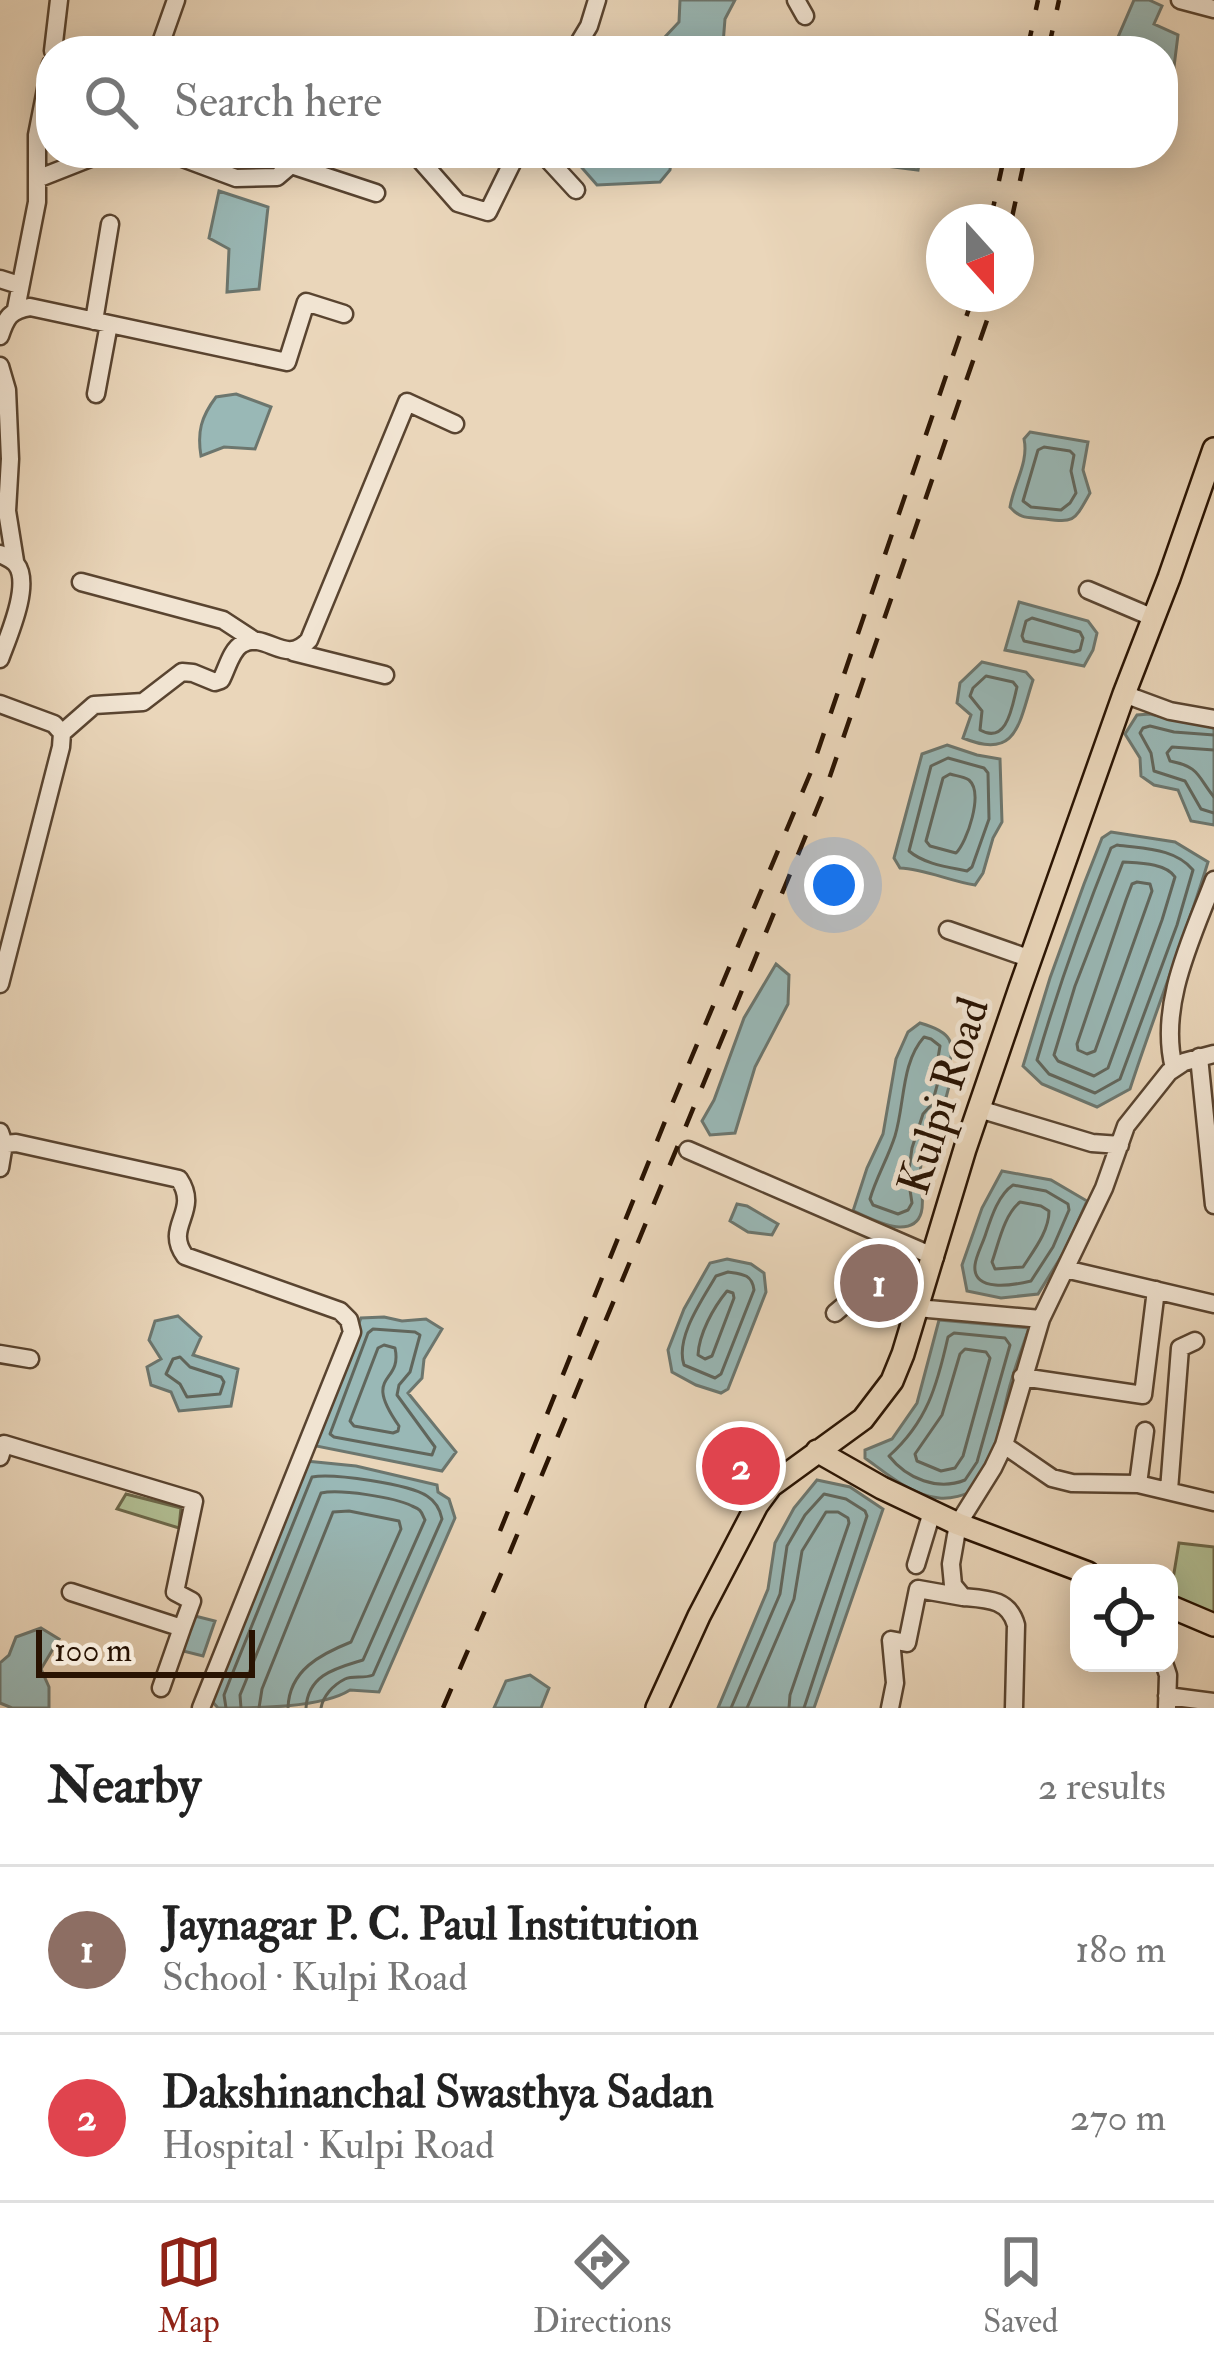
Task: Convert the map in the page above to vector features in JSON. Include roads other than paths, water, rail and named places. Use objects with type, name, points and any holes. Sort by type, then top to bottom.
[{"type":"main road","name":"Kulpi Road","points":[[657,1708],[757,1505],[771,1486],[862,1419],[892,1381],[1031,958],[1214,448]]},
{"type":"main road","points":[[818,1451],[958,1524],[1070,1566]]},
{"type":"main road","points":[[1178,1610],[1214,1624]]},
{"type":"street","points":[[54,36],[59,0]]},
{"type":"street","points":[[163,36],[176,0]]},
{"type":"street","points":[[583,36],[597,0]]},
{"type":"street","points":[[1180,0],[1214,9]]},
{"type":"street","points":[[0,336],[16,309],[37,202],[37,168]]},
{"type":"street","points":[[37,179],[65,168]]},
{"type":"street","points":[[209,168],[236,178],[278,177],[286,168]]},
{"type":"street","points":[[316,168],[376,193]]},
{"type":"street","points":[[427,168],[458,202],[488,212],[510,168]]},
{"type":"street","points":[[556,168],[576,190]]},
{"type":"street","points":[[95,394],[110,224]]},
{"type":"street","points":[[0,279],[20,285]]},
{"type":"street","points":[[16,309],[30,308],[287,362],[306,302],[344,314]]},
{"type":"street","points":[[0,366],[7,390],[10,459],[7,558],[20,571],[16,613],[0,658]]},
{"type":"street","points":[[292,651],[309,640],[407,403],[455,424]]},
{"type":"street","points":[[81,582],[223,620],[255,641],[386,675]]},
{"type":"street","points":[[1088,590],[1154,618]]},
{"type":"street","points":[[62,733],[94,705],[143,702],[182,672],[220,680],[236,649],[255,641]]},
{"type":"street","points":[[1124,694],[1170,711],[1214,719]]},
{"type":"street","points":[[0,704],[55,724],[62,733],[0,984]]},
{"type":"street","points":[[1174,1068],[1169,1021],[1214,880]]},
{"type":"street","points":[[949,930],[1031,958]]},
{"type":"street","points":[[963,1597],[953,1585],[951,1564],[958,1524],[1004,1445],[1041,1318],[1104,1188],[1126,1126],[1174,1068],[1207,1055],[1214,1205]]},
{"type":"street","points":[[980,1109],[1092,1143],[1120,1145]]},
{"type":"street","points":[[0,1168],[2,1138],[179,1179],[188,1194],[178,1242],[185,1256],[340,1311],[351,1326],[201,1708]]},
{"type":"street","points":[[688,1150],[934,1257]]},
{"type":"street","points":[[1065,1269],[1214,1304]]},
{"type":"street","points":[[1022,1377],[1143,1395],[1156,1290]]},
{"type":"street","points":[[835,1313],[848,1302],[915,1313],[1041,1318]]},
{"type":"street","points":[[1169,1490],[1180,1348],[1195,1341]]},
{"type":"street","points":[[0,1354],[30,1359]]},
{"type":"street","points":[[1138,1484],[1145,1431]]},
{"type":"street","points":[[0,1457],[4,1444],[194,1501],[175,1592],[191,1601],[161,1688]]},
{"type":"street","points":[[1004,1445],[1052,1478],[1138,1484],[1214,1502]]},
{"type":"street","points":[[916,1565],[932,1512]]},
{"type":"street","points":[[890,1708],[895,1683],[891,1640],[907,1643],[918,1589],[1003,1603],[1013,1613],[1014,1708]]},
{"type":"street","points":[[71,1592],[182,1628]]},
{"type":"street","points":[[1167,1672],[1167,1702],[1214,1702]]},
{"type":"water","points":[[680,0],[735,0],[725,19],[724,36],[666,36],[679,22]]},
{"type":"water","points":[[1134,0],[1162,6],[1154,24],[1178,35],[1178,36],[1118,36]]},
{"type":"water","points":[[582,168],[670,168],[660,182],[597,185]]},
{"type":"water","points":[[219,191],[268,207],[259,289],[227,292],[229,249],[209,238]]},
{"type":"water","points":[[236,394],[271,407],[255,449],[224,447],[201,456],[200,432],[207,411],[216,397]]},
{"type":"water","points":[[1030,432],[1088,442],[1083,470],[1090,493],[1073,518],[1026,517],[1010,507],[1023,464],[1024,439]]},
{"type":"water","points":[[1019,602],[1088,621],[1097,633],[1084,666],[1005,650]]},
{"type":"water","points":[[982,662],[1026,672],[1033,680],[1019,723],[1006,741],[995,745],[963,738],[971,715],[957,703],[960,683]]},
{"type":"water","points":[[1137,715],[1214,724],[1214,825],[1191,821],[1178,790],[1154,785],[1141,776],[1140,758],[1125,734]]},
{"type":"water","points":[[947,745],[1000,759],[1002,822],[975,885],[900,868],[894,858],[922,754]]},
{"type":"water","points":[[1111,832],[1175,842],[1208,862],[1130,1089],[1097,1107],[1042,1084],[1023,1066],[1084,884],[1102,838]]},
{"type":"water","points":[[776,964],[789,975],[788,1004],[755,1067],[735,1133],[710,1135],[702,1121],[744,1018]]},
{"type":"water","points":[[920,1023],[949,1040],[947,1073],[952,1075],[923,1155],[920,1215],[909,1226],[894,1227],[853,1211],[883,1134],[896,1059],[908,1032]]},
{"type":"water","points":[[1002,1171],[1051,1180],[1087,1201],[1038,1294],[1001,1298],[967,1291],[962,1265],[982,1208]]},
{"type":"water","points":[[737,1204],[778,1224],[772,1235],[748,1232],[730,1221]]},
{"type":"water","points":[[727,1259],[751,1264],[764,1273],[766,1292],[728,1389],[721,1393],[672,1372],[668,1350],[710,1263]]},
{"type":"water","points":[[178,1316],[201,1337],[193,1355],[238,1369],[231,1406],[179,1411],[171,1392],[151,1385],[147,1367],[161,1359],[149,1340],[155,1321]]},
{"type":"water","points":[[361,1318],[426,1319],[442,1329],[424,1359],[422,1378],[408,1393],[456,1452],[442,1471],[311,1445]]},
{"type":"water","points":[[939,1320],[1029,1328],[982,1479],[972,1491],[943,1498],[909,1488],[865,1458],[865,1450],[892,1439],[917,1403]]},
{"type":"water","points":[[306,1461],[356,1466],[437,1485],[438,1492],[449,1499],[455,1518],[379,1692],[350,1690],[306,1704],[218,1708],[210,1699]]},
{"type":"water","points":[[817,1480],[850,1487],[883,1509],[814,1708],[718,1708],[768,1589],[775,1543],[794,1508]]},
{"type":"water","points":[[195,1616],[215,1621],[203,1656],[183,1651]]},
{"type":"water","points":[[41,1628],[59,1639],[41,1669],[49,1687],[49,1708],[12,1708],[0,1703],[0,1663],[16,1637]]},
{"type":"water","points":[[530,1675],[549,1688],[541,1708],[494,1708],[506,1681]]},
{"type":"railway","points":[[1030,36],[1038,0]]},
{"type":"railway","points":[[1051,36],[1059,0]]},
{"type":"railway","points":[[994,204],[1002,168]]},
{"type":"railway","points":[[1015,204],[1023,168]]},
{"type":"railway","points":[[500,1531],[810,774],[968,312]]},
{"type":"railway","points":[[443,1708],[828,782],[990,312]]},
{"type":"place","name":"Jaynagar P. C. Paul Institution","points":[[879,1283]]},
{"type":"place","name":"Dakshinanchal Swasthya Sadan","points":[[741,1466]]}]
